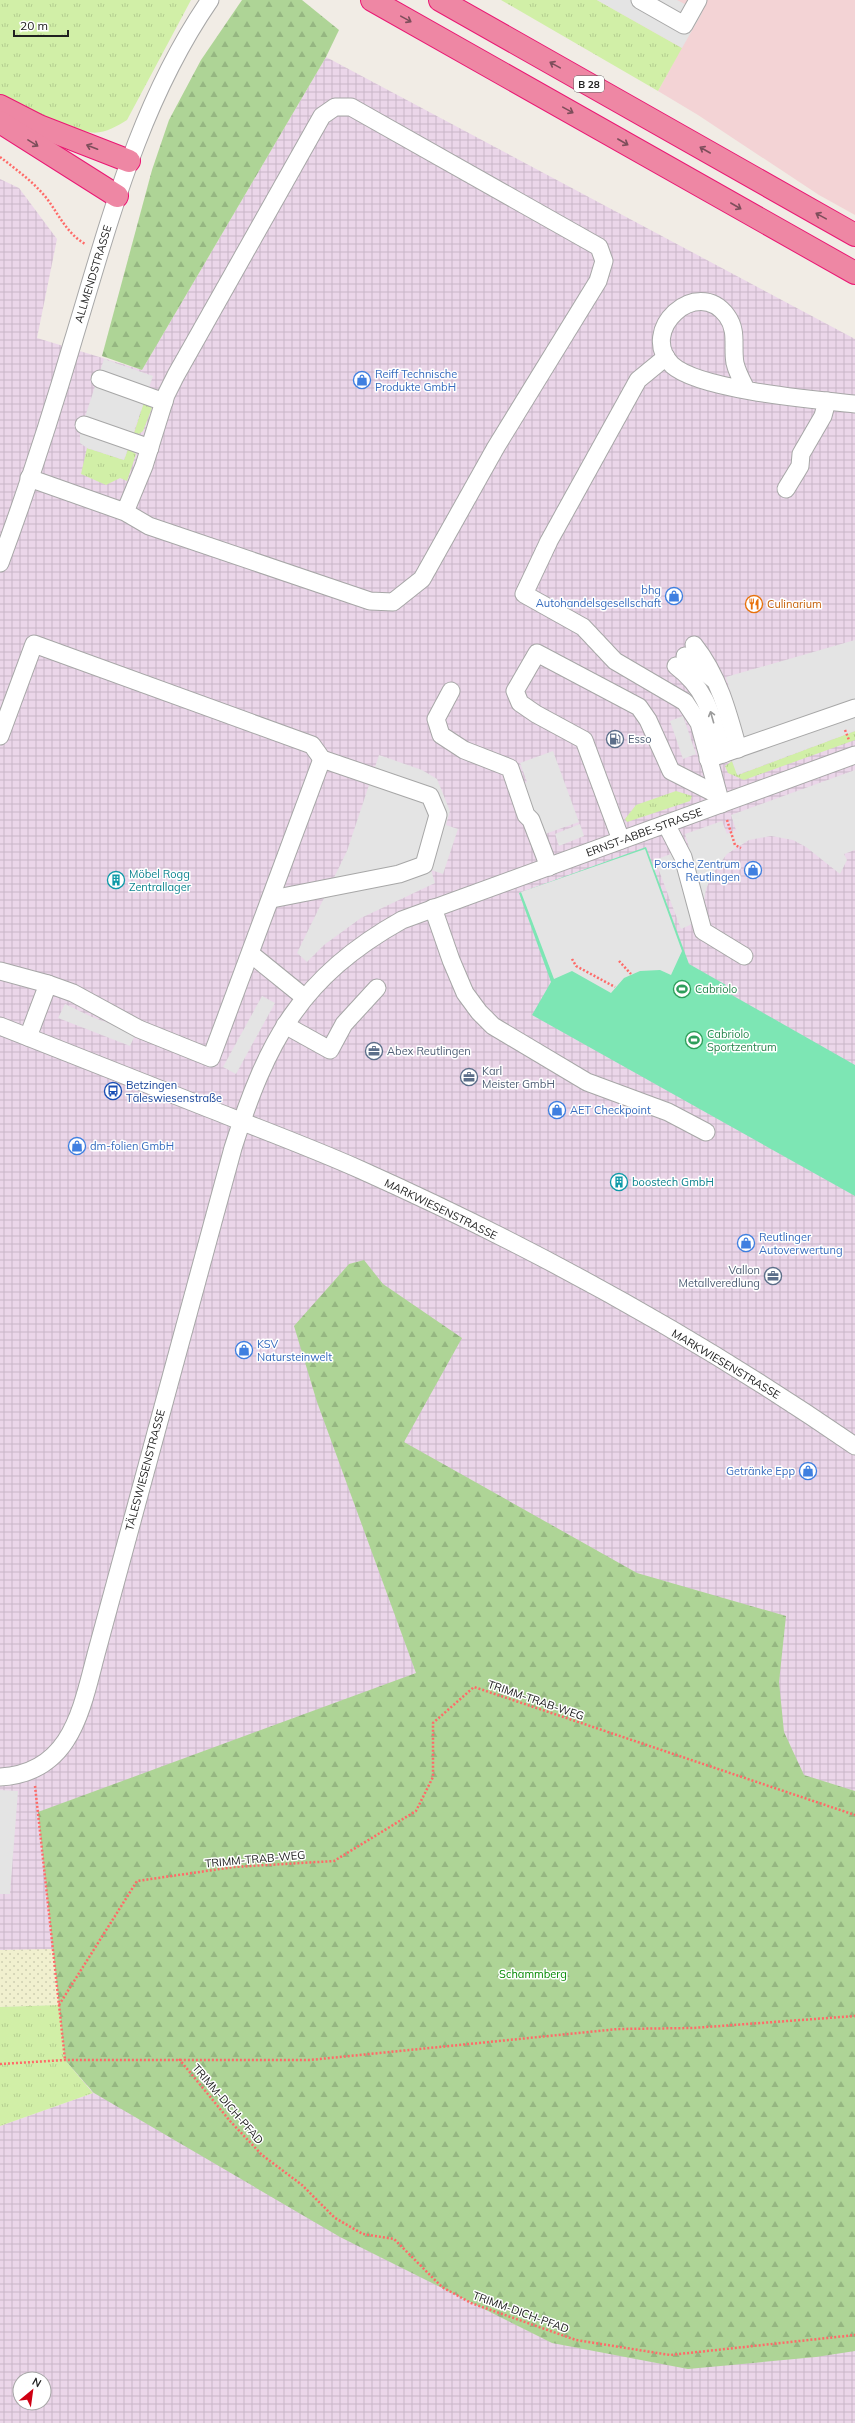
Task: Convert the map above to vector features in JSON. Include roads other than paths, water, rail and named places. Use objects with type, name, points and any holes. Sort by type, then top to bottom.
[{"type":"highway","points":[[372,0],[855,273]]},
{"type":"highway","name":"B 28","points":[[440,0],[855,235]]},
{"type":"highway","points":[[0,106],[39,126],[129,161]]},
{"type":"highway","points":[[0,122],[117,196]]},
{"type":"street","name":"ALLMENDSTRASSE","points":[[1,559],[29,478],[99,252],[129,161],[163,79],[180,47],[210,0]]},
{"type":"street","points":[[640,0],[684,25],[698,0]]},
{"type":"street","points":[[29,478],[125,512],[149,526],[311,582],[370,601],[393,602],[422,580],[496,448],[598,281],[604,261],[599,247],[351,106],[334,107],[322,116],[176,375],[164,402],[150,448],[125,512]]},
{"type":"street","points":[[746,389],[735,364],[735,342],[732,325],[727,316],[718,308],[704,302],[688,304],[676,310],[668,319],[663,332],[666,357],[673,366],[684,372],[702,379],[746,389],[855,404]]},
{"type":"street","points":[[666,357],[638,380],[549,541],[524,594],[583,627],[615,661],[685,702],[698,723],[723,754]]},
{"type":"street","points":[[100,379],[164,402]]},
{"type":"street","points":[[786,489],[800,466],[801,454],[823,416],[827,401]]},
{"type":"street","points":[[84,425],[150,448]]},
{"type":"street","points":[[0,736],[34,644],[312,745],[322,759],[430,796],[438,815],[424,865],[399,874],[272,899]]},
{"type":"street","points":[[622,840],[584,740],[536,714],[520,703],[515,691],[537,653],[638,708],[648,720],[672,771],[720,799],[723,754],[722,694],[713,679],[685,656],[709,709],[723,754]]},
{"type":"street","points":[[451,691],[436,719],[441,735],[464,750],[510,768],[526,815],[531,820],[549,866]]},
{"type":"street","points":[[723,754],[847,710]]},
{"type":"street","name":"ERNST-ABBE-STRASSE","points":[[241,1122],[258,1077],[285,1025],[304,997],[337,963],[360,945],[402,920],[433,908],[666,824],[720,799],[855,756]]},
{"type":"street","points":[[0,971],[48,984],[73,993],[139,1029],[211,1058],[272,899],[322,759]]},
{"type":"street","points":[[666,824],[682,857],[703,931],[744,956]]},
{"type":"street","points":[[433,908],[451,960],[465,993],[479,1012],[493,1026],[587,1082],[668,1112],[706,1132]]},
{"type":"street","points":[[251,954],[304,997]]},
{"type":"street","points":[[28,1037],[48,984]]},
{"type":"street","points":[[285,1025],[330,1050],[344,1024],[377,988]]},
{"type":"street","name":"MARKWIESENSTRASSE","points":[[0,1026],[360,1170],[560,1268],[716,1357],[855,1446]]},
{"type":"street","name":"TÄLESWIESENSTRASSE","points":[[0,1777],[16,1776],[34,1770],[48,1761],[68,1740],[80,1710],[225,1174],[241,1122]]},
{"type":"place","name":"Reiff Technische Produkte GmbH","points":[[362,380]]},
{"type":"place","name":"bhg Autohandelsgesellschaft","points":[[674,596]]},
{"type":"place","name":"Culinarium","points":[[754,604]]},
{"type":"place","name":"Esso","points":[[615,739]]},
{"type":"place","name":"Porsche Zentrum Reutlingen","points":[[753,870]]},
{"type":"place","name":"Möbel Rogg Zentrallager","points":[[116,880]]},
{"type":"place","name":"Cabriolo","points":[[682,989]]},
{"type":"place","name":"Cabriolo Sportzentrum","points":[[694,1040]]},
{"type":"place","name":"Abex Reutlingen","points":[[374,1051]]},
{"type":"place","name":"Karl Meister GmbH","points":[[469,1077]]},
{"type":"place","name":"Betzingen Täleswiesenstraße","points":[[113,1091]]},
{"type":"place","name":"AET Checkpoint","points":[[557,1110]]},
{"type":"place","name":"dm-folien GmbH","points":[[77,1146]]},
{"type":"place","name":"boostech GmbH","points":[[619,1182]]},
{"type":"place","name":"Reutlinger Autoverwertung","points":[[746,1243]]},
{"type":"place","name":"Vallon Metallveredlung","points":[[773,1276]]},
{"type":"place","name":"KSV Natursteinwelt","points":[[244,1350]]},
{"type":"place","name":"Getränke Epp","points":[[808,1471]]},
{"type":"park label","name":"Schammberg","points":[[533,1974]]}]
